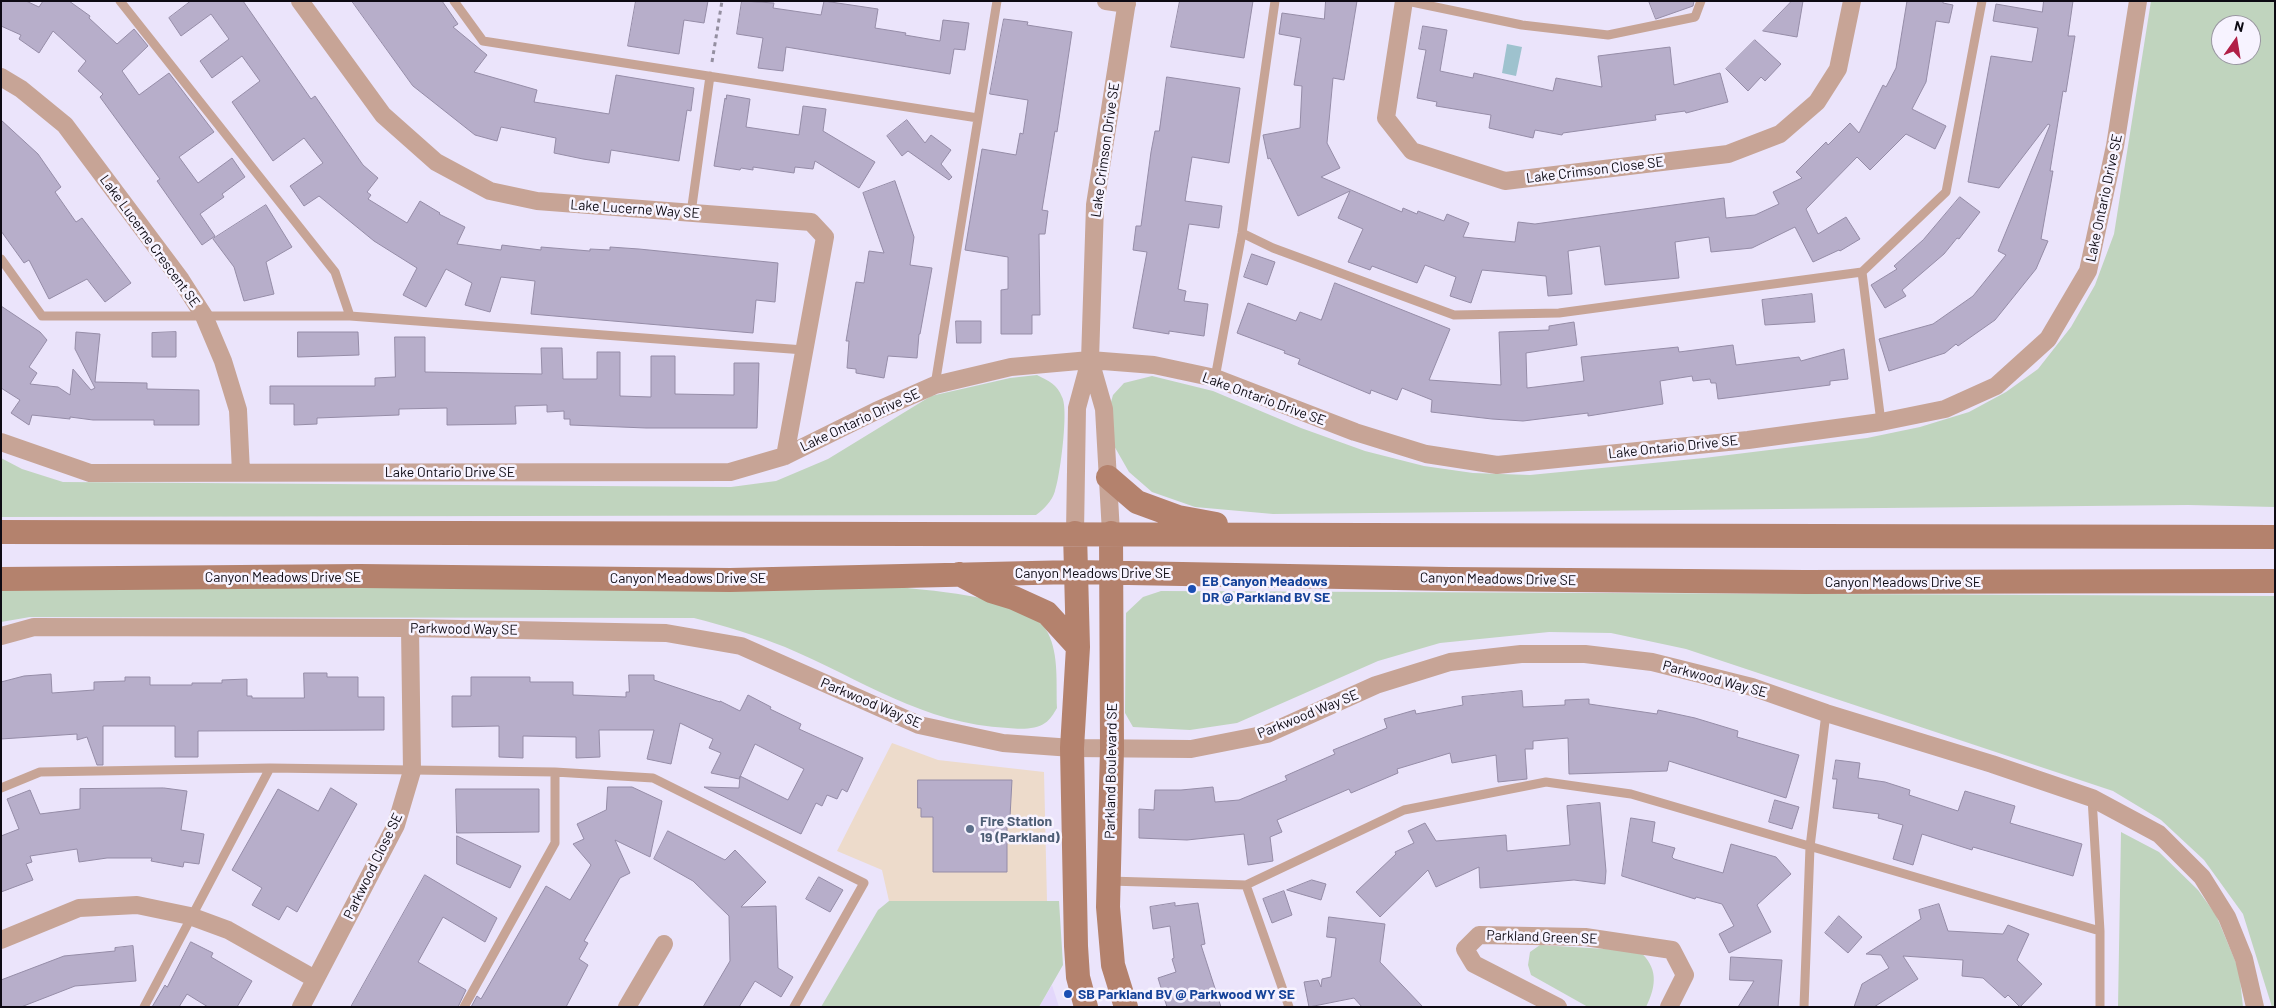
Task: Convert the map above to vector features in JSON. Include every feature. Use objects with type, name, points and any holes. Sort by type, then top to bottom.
[{"type":"main road","points":[[1108,477],[1137,502],[1178,517],[1276,536]]},
{"type":"main road","points":[[2222,536],[2275,527]]},
{"type":"main road","points":[[1,532],[2275,537]]},
{"type":"main road","points":[[1075,533],[1078,647],[1072,748],[1076,946],[1078,978],[1086,1007]]},
{"type":"main road","name":"Parkland Boulevard SE","points":[[1111,533],[1112,749],[1108,907],[1113,964],[1126,1007]]},
{"type":"main road","name":"Canyon Meadows Drive SE","points":[[1,579],[360,576],[730,580],[1075,572],[1785,582],[2275,581]]},
{"type":"main road","points":[[958,574],[991,591],[1014,598],[1047,613],[1078,647]]},
{"type":"street","name":"Lake Lucerne Way SE","points":[[300,1],[383,115],[436,162],[490,191],[537,201],[811,222],[825,237],[785,456]]},
{"type":"street","points":[[1106,1],[1127,3]]},
{"type":"street","name":"Lake Crimson Close SE","points":[[1404,1],[1386,118],[1412,150],[1505,181],[1728,154],[1780,134],[1817,102],[1838,69],[1852,1]]},
{"type":"street","name":"Lake Ontario Drive SE","points":[[1,442],[90,473],[730,472],[785,456],[876,411],[935,385],[1011,367],[1090,360],[1154,365],[1215,378],[1355,432],[1426,454],[1497,464],[1748,440],[1881,422],[1945,409],[1996,386],[2048,339],[2088,271],[2115,146],[2138,1]]},
{"type":"street","name":"Lake Crimson Drive SE","points":[[1075,533],[1077,408],[1090,360],[1095,205],[1127,3]]},
{"type":"street","name":"Lake Lucerne Crescent SE","points":[[1,78],[21,89],[65,125],[181,280],[204,316],[223,361],[238,410],[241,472]]},
{"type":"street","name":"Lake Crimson Drive SE","points":[[1090,360],[1104,409],[1111,533]]},
{"type":"street","name":"Parkwood Way SE","points":[[1,636],[34,627],[410,628],[666,633],[740,646],[919,725],[1003,743],[1112,749],[1191,749],[1267,734],[1376,685],[1450,662],[1521,654],[1585,654],[1652,662],[1752,687],[1826,713],[1992,764],[2092,798],[2158,834],[2202,877],[2227,917],[2244,959],[2255,1007]]},
{"type":"street","name":"Parkwood Close SE","points":[[301,1007],[396,825],[412,771],[410,628]]},
{"type":"street","points":[[1,940],[79,908],[136,905],[190,916],[228,930],[316,979]]},
{"type":"street","name":"Parkland Green SE","points":[[1558,1007],[1474,964],[1465,949],[1479,935],[1585,937],[1672,950],[1684,975],[1669,1007]]},
{"type":"street","points":[[627,1007],[664,944]]},
{"type":"lane","points":[[120,1],[335,272],[350,316]]},
{"type":"lane","points":[[454,1],[483,41],[978,118]]},
{"type":"lane","points":[[935,385],[997,1]]},
{"type":"lane","points":[[1215,378],[1242,233],[1275,1]]},
{"type":"lane","points":[[1407,1],[1522,25],[1608,35],[1695,17],[1701,1]]},
{"type":"lane","points":[[1242,233],[1273,248],[1454,315],[1559,313],[1862,272],[1946,192],[1982,1]]},
{"type":"lane","points":[[691,213],[710,76]]},
{"type":"lane","points":[[1,259],[42,316],[350,316],[804,350]]},
{"type":"lane","points":[[1862,272],[1881,422]]},
{"type":"lane","points":[[1804,1007],[1810,847],[1826,713]]},
{"type":"lane","points":[[144,1007],[190,916],[270,768]]},
{"type":"lane","points":[[1,788],[40,772],[270,768],[555,772],[653,778],[864,883],[794,1007]]},
{"type":"lane","points":[[464,1007],[555,843],[555,772]]},
{"type":"lane","points":[[1109,881],[1246,885],[1404,810],[1546,782],[1631,794],[2100,931]]},
{"type":"lane","points":[[2092,798],[2100,931],[2100,1007]]},
{"type":"lane","points":[[1246,885],[1289,1007]]},
{"type":"path","points":[[710,76],[722,1]]},
{"type":"shaded area","points":[[892,743],[938,760],[1044,772],[1047,901],[889,901],[882,870],[837,851]]},
{"type":"shaded area","points":[[1052,985],[1059,1007],[1039,1007]]},
{"type":"green space","points":[[2151,1],[2275,1],[2275,507],[2188,505],[1273,514],[1195,507],[1152,492],[1129,472],[1113,444],[1109,409],[1113,395],[1124,383],[1152,376],[1213,391],[1301,428],[1365,451],[1424,466],[1473,473],[1530,475],[1704,458],[1867,438],[1920,427],[1969,412],[2006,392],[2038,369],[2071,327],[2095,285],[2114,234]]},
{"type":"green space","points":[[1037,375],[1049,381],[1058,389],[1064,404],[1065,415],[1061,458],[1055,491],[1052,498],[1036,515],[1,517],[1,458],[22,469],[63,482],[731,487],[776,481],[828,459],[931,396],[1010,378]]},
{"type":"green space","points":[[1,584],[898,587],[934,591],[980,598],[1003,604],[1022,611],[1038,621],[1048,633],[1054,650],[1057,708],[1045,723],[1037,727],[1027,728],[977,725],[948,718],[893,698],[785,647],[740,631],[694,618],[30,617],[1,622]]},
{"type":"green space","points":[[1161,591],[2275,596],[2275,1007],[2272,1007],[2243,914],[2204,860],[2161,820],[2113,791],[1686,649],[1611,633],[1549,632],[1440,643],[1378,661],[1237,723],[1190,730],[1133,727],[1125,713],[1126,613],[1143,597]]},
{"type":"green space","points":[[2121,832],[2159,852],[2198,890],[2216,915],[2239,970],[2243,1007],[2118,1007]]},
{"type":"green space","points":[[889,901],[1059,901],[1063,965],[1039,1007],[821,1007],[878,910]]},
{"type":"green space","points":[[1540,945],[1639,951],[1650,963],[1654,977],[1650,999],[1646,1007],[1588,1007],[1531,975],[1528,965],[1530,952]]},
{"type":"water","points":[[1507,44],[1522,47],[1516,76],[1502,73]]},
{"type":"building","points":[[1,1],[26,1],[39,7],[43,1],[69,1],[90,16],[89,18],[117,44],[134,29],[148,46],[122,71],[139,95],[169,73],[214,132],[179,157],[198,183],[232,158],[245,177],[222,194],[224,197],[200,214],[215,236],[202,245],[157,181],[160,179],[100,97],[103,94],[78,71],[86,61],[53,31],[39,53],[19,39],[21,35],[1,26]]},
{"type":"building","points":[[191,1],[243,1],[311,99],[315,96],[363,165],[378,178],[367,192],[371,195],[368,199],[407,223],[420,201],[439,214],[465,227],[457,244],[501,250],[502,245],[541,250],[541,247],[590,251],[590,249],[610,250],[610,247],[778,263],[775,302],[756,300],[753,333],[531,314],[535,281],[501,277],[490,312],[465,305],[472,283],[446,269],[426,307],[403,295],[417,268],[374,241],[319,196],[304,206],[290,186],[323,163],[304,138],[273,161],[232,102],[260,81],[242,56],[212,78],[200,61],[229,39],[211,14],[181,36],[169,18]]},
{"type":"building","points":[[352,1],[442,1],[458,24],[453,27],[487,55],[474,72],[537,90],[534,102],[609,114],[616,75],[694,88],[691,111],[687,110],[679,161],[611,150],[609,163],[583,159],[554,153],[556,138],[501,127],[497,141],[475,135],[413,86]]},
{"type":"building","points":[[636,1],[708,1],[704,23],[684,20],[679,54],[628,46]]},
{"type":"building","points":[[742,1],[774,3],[773,8],[821,15],[824,1],[878,9],[875,28],[940,41],[943,20],[969,23],[965,50],[954,49],[950,74],[786,47],[783,71],[758,68],[763,38],[737,34]]},
{"type":"building","points":[[1180,1],[1253,1],[1244,58],[1171,47]]},
{"type":"building","points":[[1326,1],[1357,1],[1344,80],[1333,78],[1327,143],[1340,168],[1321,177],[1402,212],[1403,208],[1417,214],[1418,211],[1444,221],[1447,214],[1469,223],[1463,237],[1515,242],[1518,222],[1535,224],[1724,198],[1726,218],[1755,215],[1779,204],[1773,192],[1802,178],[1796,172],[1826,142],[1828,145],[1850,123],[1859,133],[1883,85],[1886,87],[1896,68],[1907,1],[1943,1],[1943,3],[1953,5],[1949,23],[1936,21],[1926,82],[1912,109],[1946,126],[1935,149],[1906,134],[1870,170],[1857,157],[1806,209],[1818,234],[1846,217],[1860,239],[1840,251],[1813,262],[1795,227],[1752,248],[1711,252],[1709,237],[1675,242],[1679,278],[1605,285],[1600,246],[1568,251],[1572,294],[1548,296],[1546,276],[1482,270],[1471,303],[1450,296],[1456,277],[1425,265],[1417,283],[1372,266],[1370,270],[1348,262],[1363,229],[1338,218],[1350,191],[1298,216],[1270,158],[1268,159],[1263,135],[1300,128],[1302,86],[1294,85],[1301,38],[1279,34],[1282,13],[1324,19]]},
{"type":"building","points":[[1649,1],[1694,1],[1693,6],[1656,19]]},
{"type":"building","points":[[1792,1],[1803,1],[1797,37],[1763,31]]},
{"type":"building","points":[[2044,1],[2073,1],[2068,36],[2075,36],[2066,92],[2063,91],[2050,171],[2053,171],[2041,239],[2048,241],[2036,269],[1995,320],[1945,353],[1889,371],[1879,339],[1933,324],[1973,296],[2006,255],[1998,251],[2050,125],[2048,124],[1999,188],[1968,182],[1991,56],[2032,62],[2038,28],[1993,21],[1996,4],[2042,12]]},
{"type":"building","points":[[1004,19],[1028,22],[1027,25],[1072,32],[1057,132],[1055,131],[1042,210],[1048,211],[1045,234],[1039,234],[1040,315],[1032,315],[1032,334],[1001,334],[1001,290],[1008,289],[1008,257],[965,250],[982,149],[1016,155],[1020,133],[1023,134],[1028,100],[990,94]]},
{"type":"building","points":[[1423,26],[1447,30],[1440,71],[1473,78],[1474,73],[1553,91],[1556,78],[1602,87],[1598,56],[1670,47],[1674,85],[1720,73],[1728,102],[1686,113],[1685,111],[1655,115],[1656,120],[1563,133],[1562,135],[1535,130],[1533,138],[1489,128],[1491,115],[1436,106],[1437,102],[1417,98],[1426,50],[1419,49]]},
{"type":"building","points":[[1755,40],[1781,64],[1765,81],[1761,77],[1748,91],[1726,69]]},
{"type":"building","points":[[1167,77],[1240,88],[1229,163],[1192,157],[1185,201],[1222,206],[1219,228],[1189,224],[1178,289],[1186,291],[1184,301],[1208,304],[1204,336],[1169,331],[1169,334],[1133,328],[1147,252],[1133,250],[1136,226],[1141,226],[1151,152],[1155,131],[1159,131]]},
{"type":"building","points":[[727,95],[750,99],[746,127],[799,135],[803,106],[826,109],[823,131],[875,162],[859,188],[815,161],[813,169],[795,167],[794,173],[753,167],[753,170],[741,168],[740,170],[714,166]]},
{"type":"building","points":[[1,120],[38,154],[61,187],[55,192],[76,222],[82,218],[131,283],[105,302],[87,279],[49,299],[29,260],[24,263],[1,231]]},
{"type":"building","points":[[907,120],[925,143],[931,135],[951,150],[941,164],[952,177],[949,180],[908,151],[902,156],[887,136]]},
{"type":"building","points":[[895,181],[914,237],[910,265],[932,268],[919,334],[917,358],[888,356],[884,378],[856,373],[856,369],[847,368],[849,341],[846,341],[856,282],[864,283],[869,251],[884,253],[863,193]]},
{"type":"building","points":[[1960,197],[1980,212],[1959,239],[1957,238],[1944,254],[1902,290],[1906,296],[1885,308],[1871,285],[1897,269],[1894,266],[1923,240]]},
{"type":"building","points":[[266,205],[292,247],[266,262],[274,294],[244,301],[234,267],[213,239]]},
{"type":"building","points":[[1252,254],[1275,262],[1267,285],[1244,277]]},
{"type":"building","points":[[1335,283],[1450,329],[1429,380],[1501,385],[1499,332],[1549,330],[1549,326],[1574,322],[1577,345],[1526,353],[1527,388],[1584,381],[1581,357],[1678,347],[1679,352],[1733,345],[1736,365],[1799,357],[1801,361],[1844,349],[1848,379],[1830,381],[1830,385],[1718,399],[1716,383],[1711,383],[1710,379],[1693,381],[1692,376],[1660,381],[1663,404],[1588,416],[1588,413],[1523,421],[1492,419],[1431,412],[1432,400],[1402,388],[1397,400],[1371,390],[1370,394],[1298,364],[1300,359],[1284,353],[1285,351],[1237,333],[1248,303],[1296,321],[1300,312],[1321,320]]},
{"type":"building","points":[[1812,294],[1815,322],[1765,325],[1762,300]]},
{"type":"building","points":[[1,306],[40,332],[47,340],[29,367],[37,373],[30,384],[58,387],[70,395],[73,369],[91,390],[95,388],[75,349],[76,332],[100,334],[95,382],[147,383],[147,389],[199,390],[199,425],[154,425],[154,420],[93,420],[32,415],[29,425],[11,413],[20,400],[1,388]]},
{"type":"building","points":[[956,321],[981,321],[981,343],[957,343]]},
{"type":"building","points":[[176,332],[176,357],[152,357],[152,333]]},
{"type":"building","points":[[298,332],[358,332],[359,355],[298,357]]},
{"type":"building","points":[[395,337],[425,337],[425,372],[542,374],[541,348],[562,348],[563,379],[597,379],[597,352],[620,352],[620,396],[651,397],[651,356],[675,356],[675,394],[734,395],[734,363],[759,363],[757,428],[646,428],[570,425],[570,419],[564,419],[564,411],[547,412],[547,405],[515,406],[516,424],[447,425],[447,408],[399,409],[399,415],[317,418],[317,424],[294,425],[294,404],[270,404],[270,386],[375,386],[375,378],[395,377]]},
{"type":"building","points":[[304,673],[327,673],[327,677],[358,677],[358,697],[384,697],[384,730],[198,731],[198,757],[175,757],[175,726],[103,726],[103,765],[97,765],[87,737],[77,740],[77,734],[1,739],[1,682],[24,676],[51,674],[52,693],[94,690],[94,682],[125,681],[125,677],[150,677],[150,685],[192,685],[192,683],[222,683],[222,680],[247,679],[247,696],[252,696],[252,698],[304,698]]},
{"type":"building","points":[[629,675],[654,675],[654,680],[720,701],[740,711],[748,695],[771,707],[770,709],[801,724],[799,729],[863,758],[847,792],[842,789],[837,799],[827,795],[822,806],[816,803],[801,834],[704,787],[739,788],[740,777],[739,779],[711,773],[721,753],[709,748],[713,739],[680,723],[671,764],[647,759],[654,730],[599,730],[600,757],[576,758],[576,737],[523,736],[523,758],[499,757],[499,726],[452,727],[452,696],[471,696],[471,677],[530,677],[530,682],[573,682],[573,695],[626,697],[626,692],[629,692]],"holes":[[[755,744],[804,769],[788,800],[740,776]]]},
{"type":"building","points":[[1522,691],[1523,707],[1565,705],[1565,700],[1589,699],[1589,704],[1657,714],[1658,710],[1695,718],[1738,731],[1737,737],[1799,755],[1786,798],[1669,761],[1667,771],[1569,774],[1568,738],[1533,741],[1533,749],[1525,749],[1527,779],[1498,782],[1496,755],[1452,763],[1450,753],[1397,769],[1398,773],[1351,793],[1349,789],[1277,820],[1282,832],[1270,837],[1273,861],[1248,865],[1244,834],[1187,840],[1139,838],[1139,809],[1154,810],[1155,790],[1213,787],[1215,802],[1239,800],[1287,780],[1285,776],[1335,754],[1333,750],[1387,728],[1384,719],[1415,710],[1416,714],[1463,705],[1462,697]]},
{"type":"building","points":[[1836,760],[1860,763],[1858,778],[1885,782],[1910,790],[1909,795],[1958,811],[1965,791],[2015,806],[2010,823],[2082,844],[2073,876],[1973,847],[1972,850],[1922,834],[1913,865],[1893,859],[1903,825],[1878,818],[1879,814],[1833,808],[1837,779],[1833,779]]},
{"type":"building","name":"Fire Station 19 (Parkland)","points":[[918,780],[1012,780],[1010,817],[1007,817],[1007,872],[933,872],[933,817],[921,817],[921,808],[918,808]]},
{"type":"building","points":[[608,787],[632,787],[662,801],[650,857],[615,840],[630,873],[620,878],[584,941],[588,943],[579,959],[588,965],[566,1007],[471,1007],[477,996],[481,999],[546,886],[570,900],[591,865],[573,844],[584,839],[577,824],[606,810]]},
{"type":"building","points":[[164,788],[187,791],[181,830],[204,834],[199,864],[184,862],[183,867],[151,861],[152,858],[107,858],[79,862],[77,849],[30,856],[32,862],[26,864],[33,880],[1,892],[1,836],[19,829],[7,799],[30,790],[40,814],[80,809],[80,789]]},
{"type":"building","points":[[331,788],[357,804],[297,912],[287,906],[279,920],[252,905],[262,888],[232,870],[278,789],[318,811]]},
{"type":"building","points":[[456,789],[539,789],[539,832],[457,833]]},
{"type":"building","points":[[1775,800],[1799,807],[1792,829],[1769,822]]},
{"type":"building","points":[[1600,803],[1606,871],[1605,884],[1574,880],[1480,888],[1479,867],[1436,887],[1428,870],[1380,917],[1356,892],[1396,854],[1395,852],[1414,843],[1408,831],[1425,823],[1436,841],[1506,835],[1507,851],[1570,845],[1567,806]]},
{"type":"building","points":[[1631,818],[1655,822],[1652,842],[1675,848],[1672,857],[1674,859],[1723,873],[1731,844],[1776,857],[1791,874],[1757,905],[1771,932],[1729,953],[1719,934],[1734,926],[1722,904],[1696,897],[1695,899],[1622,876]]},
{"type":"building","points":[[668,831],[725,860],[735,850],[766,882],[741,907],[776,906],[778,968],[793,977],[781,997],[755,981],[739,1007],[703,1007],[730,961],[729,916],[693,881],[654,859]]},
{"type":"building","points":[[457,836],[521,866],[510,888],[457,864]]},
{"type":"building","points":[[425,875],[497,918],[485,942],[443,917],[418,962],[466,990],[458,1007],[351,1007]]},
{"type":"building","points":[[819,877],[843,890],[830,912],[806,899]]},
{"type":"building","points":[[1312,880],[1326,884],[1321,900],[1287,890]]},
{"type":"building","points":[[1284,891],[1292,915],[1272,923],[1263,899]]},
{"type":"building","points":[[1175,903],[1175,906],[1198,903],[1205,944],[1201,945],[1221,1007],[1167,1007],[1158,978],[1176,972],[1172,959],[1174,958],[1170,926],[1153,929],[1150,907]]},
{"type":"building","points":[[1939,904],[1948,931],[2003,934],[2008,925],[2029,934],[2017,960],[2042,984],[2020,1007],[2008,995],[2005,998],[1983,978],[1962,976],[1963,960],[1903,956],[1918,979],[1874,1007],[1854,1007],[1862,984],[1889,968],[1881,955],[1866,954],[1921,919],[1919,910]]},
{"type":"building","points":[[1839,916],[1862,937],[1848,953],[1825,933]]},
{"type":"building","points":[[1329,917],[1385,924],[1380,962],[1423,1007],[1362,1007],[1354,998],[1309,1007],[1304,982],[1318,980],[1321,987],[1322,979],[1331,977],[1336,938],[1327,937]]},
{"type":"building","points":[[191,942],[213,953],[211,957],[252,981],[237,1007],[208,1007],[187,994],[179,1007],[152,1007],[165,985],[167,987]]},
{"type":"building","points":[[133,946],[136,981],[75,986],[21,1007],[1,1007],[1,980],[64,956],[115,951],[115,948]]},
{"type":"building","points":[[1731,957],[1782,960],[1778,1007],[1738,1007],[1754,981],[1730,980]]},
{"type":"place","name":"EB Canyon Meadows DR @ Parkland BV SE","points":[[1192,589]]},
{"type":"place","name":"Fire Station 19 (Parkland)","points":[[970,829]]},
{"type":"place","name":"SB Parkland BV @ Parkwood WY SE","points":[[1068,994]]}]
